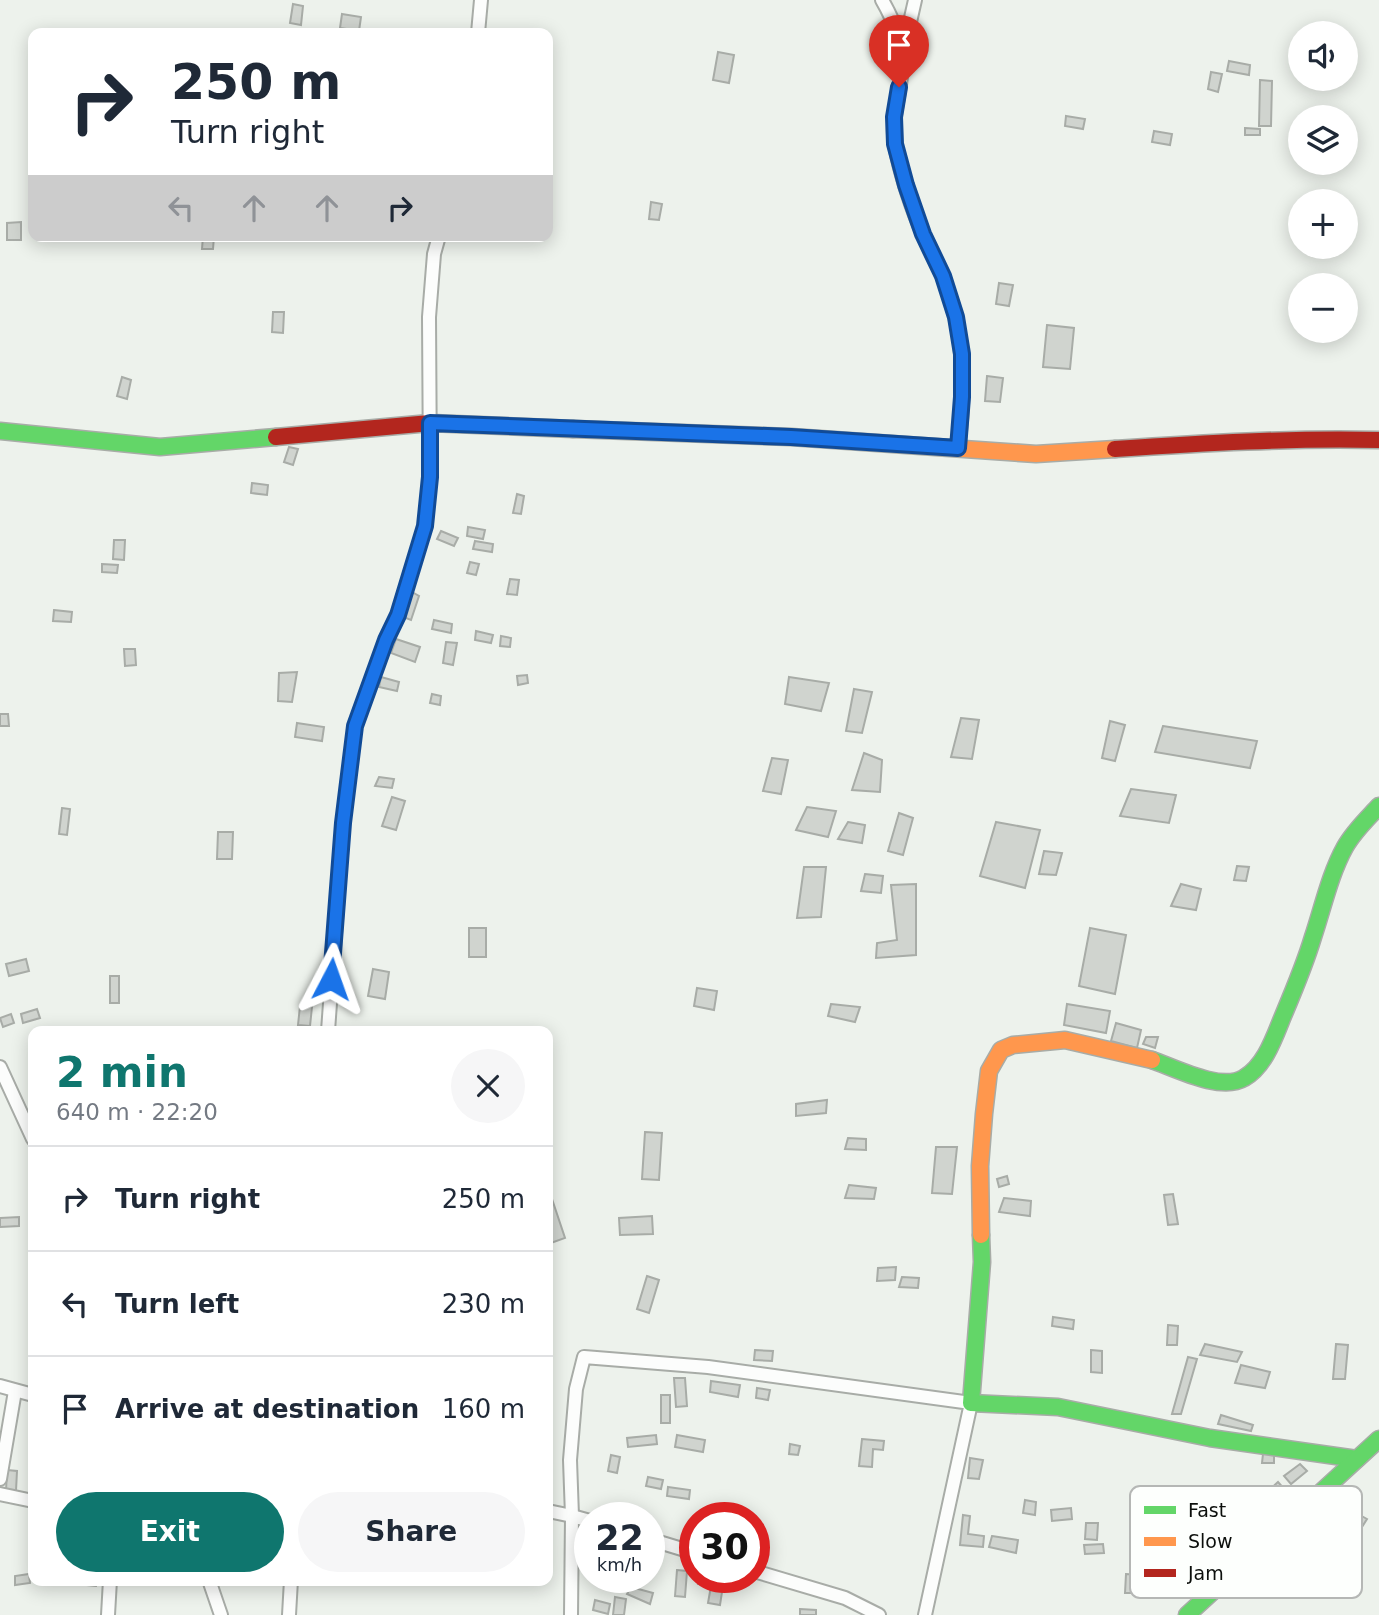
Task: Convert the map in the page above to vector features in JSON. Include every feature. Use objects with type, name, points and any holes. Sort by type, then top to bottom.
[{"type":"street","points":[[478,28],[481,0]]},
{"type":"street","points":[[882,0],[895,21],[902,60]]},
{"type":"street","points":[[915,0],[902,60],[894,117],[895,144],[923,234],[943,276],[956,317],[962,354],[962,409],[958,448]]},
{"type":"street","points":[[328,1026],[343,823],[355,726],[386,640],[398,615],[425,526],[430,477],[429,317],[437,242]]},
{"type":"street","points":[[0,430],[160,447],[430,423],[791,437],[1036,454],[1187,444],[1379,440]]},
{"type":"street","points":[[925,1615],[971,1403],[982,1262],[980,1166],[989,1071],[1001,1050],[1013,1045],[1065,1040],[1149,1059],[1207,1080],[1224,1083],[1243,1079],[1260,1063],[1271,1045],[1305,963],[1344,848],[1353,833],[1379,806]]},
{"type":"street","points":[[0,1067],[28,1128]]},
{"type":"street","points":[[571,1615],[570,1460],[576,1389],[584,1357],[708,1367],[971,1403],[1058,1407],[1210,1438],[1357,1459]]},
{"type":"street","points":[[0,1387],[28,1394]]},
{"type":"street","points":[[0,1479],[15,1391]]},
{"type":"street","points":[[1328,1486],[1379,1439]]},
{"type":"street","points":[[0,1494],[28,1500]]},
{"type":"street","points":[[553,1512],[572,1516]]},
{"type":"street","points":[[770,1576],[845,1598],[879,1615]]},
{"type":"street","points":[[108,1615],[110,1586]]},
{"type":"street","points":[[211,1586],[221,1615]]},
{"type":"street","points":[[289,1615],[291,1586]]},
{"type":"street","points":[[1187,1615],[1206,1598]]},
{"type":"building","points":[[293,4],[303,6],[301,25],[290,23]]},
{"type":"building","points":[[342,14],[361,17],[359,28],[340,28]]},
{"type":"building","points":[[718,52],[734,55],[729,83],[713,80]]},
{"type":"building","points":[[1229,61],[1250,65],[1249,75],[1227,71]]},
{"type":"building","points":[[1211,72],[1222,74],[1218,92],[1208,89]]},
{"type":"building","points":[[1260,80],[1272,81],[1271,126],[1259,126]]},
{"type":"building","points":[[1066,116],[1085,119],[1083,129],[1065,126]]},
{"type":"building","points":[[1245,128],[1260,129],[1260,135],[1245,135]]},
{"type":"building","points":[[1154,131],[1172,134],[1170,145],[1152,142]]},
{"type":"building","points":[[651,202],[662,204],[659,220],[649,219]]},
{"type":"building","points":[[21,222],[21,240],[7,240],[7,223]]},
{"type":"building","points":[[203,242],[214,242],[213,249],[202,249]]},
{"type":"building","points":[[999,283],[1013,285],[1009,306],[996,304]]},
{"type":"building","points":[[273,312],[284,312],[283,333],[272,332]]},
{"type":"building","points":[[1047,325],[1074,328],[1070,369],[1043,367]]},
{"type":"building","points":[[987,376],[1003,378],[1000,402],[985,401]]},
{"type":"building","points":[[122,377],[131,380],[127,399],[117,396]]},
{"type":"building","points":[[289,447],[298,449],[293,465],[284,462]]},
{"type":"building","points":[[252,483],[268,485],[267,495],[251,493]]},
{"type":"building","points":[[517,494],[524,496],[521,514],[513,513]]},
{"type":"building","points":[[468,527],[485,530],[483,539],[467,536]]},
{"type":"building","points":[[441,531],[458,538],[454,546],[437,539]]},
{"type":"building","points":[[114,540],[125,540],[124,560],[113,559]]},
{"type":"building","points":[[475,541],[493,544],[492,552],[473,549]]},
{"type":"building","points":[[470,562],[479,564],[476,575],[467,573]]},
{"type":"building","points":[[102,564],[118,565],[117,573],[102,572]]},
{"type":"building","points":[[510,579],[519,580],[517,595],[507,594]]},
{"type":"building","points":[[412,592],[419,596],[411,620],[403,617]]},
{"type":"building","points":[[54,610],[72,612],[71,622],[53,621]]},
{"type":"building","points":[[434,620],[452,624],[451,633],[432,629]]},
{"type":"building","points":[[476,631],[493,635],[491,643],[475,640]]},
{"type":"building","points":[[501,636],[511,638],[510,647],[500,646]]},
{"type":"building","points":[[396,639],[420,647],[415,662],[391,653]]},
{"type":"building","points":[[446,642],[457,643],[453,665],[443,663]]},
{"type":"building","points":[[124,649],[135,649],[136,665],[125,666]]},
{"type":"building","points":[[297,672],[292,702],[278,701],[279,673]]},
{"type":"building","points":[[527,675],[528,683],[518,685],[517,676]]},
{"type":"building","points":[[381,677],[399,682],[397,691],[379,687]]},
{"type":"building","points":[[789,677],[829,683],[821,711],[785,704]]},
{"type":"building","points":[[854,689],[872,692],[862,733],[846,731]]},
{"type":"building","points":[[432,694],[441,696],[440,705],[430,703]]},
{"type":"building","points":[[0,714],[8,714],[9,726],[0,726]]},
{"type":"building","points":[[961,718],[979,720],[972,759],[951,757]]},
{"type":"building","points":[[1110,721],[1125,725],[1115,761],[1102,758]]},
{"type":"building","points":[[297,723],[324,727],[322,741],[295,737]]},
{"type":"building","points":[[1163,726],[1257,741],[1250,768],[1155,752]]},
{"type":"building","points":[[864,753],[882,760],[880,792],[852,790]]},
{"type":"building","points":[[772,758],[788,760],[781,794],[763,791]]},
{"type":"building","points":[[379,777],[394,779],[392,788],[375,786]]},
{"type":"building","points":[[1131,789],[1176,795],[1169,823],[1120,816]]},
{"type":"building","points":[[392,797],[405,801],[396,830],[382,826]]},
{"type":"building","points":[[807,807],[836,811],[828,837],[796,830]]},
{"type":"building","points":[[62,808],[70,809],[67,835],[59,834]]},
{"type":"building","points":[[899,813],[913,818],[903,855],[888,851]]},
{"type":"building","points":[[848,822],[865,825],[862,843],[838,839]]},
{"type":"building","points":[[996,822],[1040,830],[1025,888],[980,876]]},
{"type":"building","points":[[218,832],[233,832],[232,859],[217,859]]},
{"type":"building","points":[[1044,851],[1062,853],[1056,875],[1039,874]]},
{"type":"building","points":[[1237,866],[1249,867],[1246,881],[1234,880]]},
{"type":"building","points":[[804,867],[826,867],[821,917],[797,918]]},
{"type":"building","points":[[865,874],[883,876],[881,893],[861,891]]},
{"type":"building","points":[[916,884],[916,955],[876,958],[877,943],[897,940],[891,885]]},
{"type":"building","points":[[1181,884],[1201,889],[1196,910],[1171,906]]},
{"type":"building","points":[[469,928],[486,928],[486,957],[469,957]]},
{"type":"building","points":[[1090,928],[1126,935],[1115,994],[1079,986]]},
{"type":"building","points":[[26,959],[29,971],[9,976],[6,964]]},
{"type":"building","points":[[373,969],[389,972],[385,999],[368,996]]},
{"type":"building","points":[[110,976],[119,976],[119,1003],[110,1003]]},
{"type":"building","points":[[697,988],[717,991],[714,1010],[694,1006]]},
{"type":"building","points":[[831,1004],[860,1007],[855,1022],[828,1016]]},
{"type":"building","points":[[1067,1004],[1110,1011],[1106,1033],[1064,1025]]},
{"type":"building","points":[[300,1006],[312,1007],[310,1026],[298,1025]]},
{"type":"building","points":[[37,1009],[40,1018],[23,1023],[21,1014]]},
{"type":"building","points":[[11,1014],[14,1023],[3,1027],[0,1018]]},
{"type":"building","points":[[1116,1023],[1141,1030],[1137,1048],[1111,1041]]},
{"type":"building","points":[[1146,1037],[1158,1037],[1155,1048],[1143,1044]]},
{"type":"building","points":[[827,1100],[826,1113],[796,1116],[796,1104]]},
{"type":"building","points":[[645,1132],[662,1133],[659,1180],[642,1179]]},
{"type":"building","points":[[848,1138],[866,1139],[866,1150],[845,1149]]},
{"type":"building","points":[[936,1147],[957,1147],[952,1194],[932,1193]]},
{"type":"building","points":[[1007,1176],[1009,1184],[999,1187],[997,1179]]},
{"type":"building","points":[[849,1185],[876,1188],[874,1199],[845,1198]]},
{"type":"building","points":[[1173,1194],[1178,1224],[1168,1225],[1164,1195]]},
{"type":"building","points":[[1004,1198],[1031,1201],[1030,1216],[999,1212]]},
{"type":"building","points":[[553,1202],[565,1238],[553,1242]]},
{"type":"building","points":[[652,1216],[653,1234],[620,1235],[619,1218]]},
{"type":"building","points":[[19,1217],[19,1226],[0,1227],[0,1218]]},
{"type":"building","points":[[896,1267],[895,1280],[877,1281],[878,1268]]},
{"type":"building","points":[[647,1276],[659,1280],[649,1313],[637,1309]]},
{"type":"building","points":[[902,1277],[919,1278],[918,1288],[899,1287]]},
{"type":"building","points":[[1053,1317],[1074,1320],[1073,1329],[1052,1326]]},
{"type":"building","points":[[1168,1325],[1178,1326],[1177,1345],[1167,1345]]},
{"type":"building","points":[[1205,1344],[1242,1352],[1237,1362],[1200,1355]]},
{"type":"building","points":[[1336,1344],[1348,1345],[1345,1379],[1333,1379]]},
{"type":"building","points":[[755,1350],[773,1351],[772,1361],[754,1360]]},
{"type":"building","points":[[1091,1350],[1102,1351],[1102,1373],[1091,1372]]},
{"type":"building","points":[[1188,1357],[1197,1359],[1181,1414],[1172,1414]]},
{"type":"building","points":[[1241,1365],[1270,1372],[1265,1388],[1235,1383]]},
{"type":"building","points":[[674,1378],[685,1378],[687,1406],[676,1407]]},
{"type":"building","points":[[711,1381],[740,1385],[738,1397],[710,1392]]},
{"type":"building","points":[[757,1388],[770,1390],[768,1400],[756,1398]]},
{"type":"building","points":[[661,1395],[670,1395],[670,1423],[661,1423]]},
{"type":"building","points":[[1221,1415],[1253,1425],[1251,1431],[1218,1424]]},
{"type":"building","points":[[656,1435],[657,1444],[628,1447],[627,1438]]},
{"type":"building","points":[[677,1435],[705,1440],[703,1452],[675,1447]]},
{"type":"building","points":[[862,1439],[884,1441],[883,1450],[873,1449],[872,1467],[859,1466]]},
{"type":"building","points":[[790,1444],[800,1446],[798,1455],[789,1454]]},
{"type":"building","points":[[1274,1453],[1274,1463],[1262,1463],[1263,1454]]},
{"type":"building","points":[[611,1455],[620,1457],[617,1473],[608,1471]]},
{"type":"building","points":[[970,1458],[983,1460],[979,1479],[968,1478]]},
{"type":"building","points":[[1300,1464],[1307,1471],[1291,1484],[1284,1476]]},
{"type":"building","points":[[7,1470],[17,1471],[16,1491],[6,1491]]},
{"type":"building","points":[[648,1477],[663,1480],[661,1489],[646,1486]]},
{"type":"building","points":[[668,1487],[690,1490],[689,1499],[667,1496]]},
{"type":"building","points":[[1025,1500],[1036,1502],[1035,1515],[1023,1513]]},
{"type":"building","points":[[1071,1508],[1072,1519],[1052,1521],[1051,1510]]},
{"type":"building","points":[[963,1515],[970,1516],[968,1534],[984,1536],[983,1547],[960,1545]]},
{"type":"building","points":[[1086,1523],[1098,1523],[1097,1540],[1085,1539]]},
{"type":"building","points":[[992,1536],[1018,1540],[1016,1553],[989,1547]]},
{"type":"building","points":[[1103,1544],[1104,1553],[1085,1554],[1084,1545]]},
{"type":"building","points":[[679,1570],[679,1593],[685,1593],[685,1597],[675,1596]]},
{"type":"building","points":[[28,1574],[28,1583],[15,1585],[15,1576]]},
{"type":"building","points":[[1126,1574],[1130,1574],[1130,1593],[1125,1593]]},
{"type":"building","points":[[628,1593],[653,1593],[650,1604]]},
{"type":"building","points":[[710,1593],[722,1593],[720,1605],[708,1603]]},
{"type":"building","points":[[615,1597],[626,1599],[624,1615],[613,1615]]},
{"type":"building","points":[[595,1600],[610,1604],[608,1614],[593,1610]]},
{"type":"building","points":[[800,1609],[816,1610],[816,1615],[800,1615]]},
{"type":"traffic: fast","points":[[0,431],[160,447],[276,437]]},
{"type":"traffic: fast","points":[[1152,1060],[1198,1077],[1223,1082],[1244,1078],[1258,1066],[1272,1042],[1299,977],[1340,857],[1352,836],[1379,806]]},
{"type":"traffic: fast","points":[[981,1235],[982,1262],[971,1403],[1058,1407],[1210,1438],[1357,1459]]},
{"type":"traffic: fast","points":[[1328,1486],[1379,1439]]},
{"type":"traffic: fast","points":[[1187,1615],[1206,1598]]},
{"type":"traffic: slow","points":[[573,429],[791,437],[1036,454],[1115,449]]},
{"type":"traffic: slow","points":[[981,1235],[980,1166],[984,1114],[989,1071],[1001,1050],[1013,1045],[1065,1040],[1152,1060]]},
{"type":"traffic: jam","points":[[276,437],[430,423],[573,429]]},
{"type":"traffic: jam","points":[[1115,449],[1247,442],[1379,440]]},
{"type":"route","points":[[331,979],[343,823],[355,726],[386,640],[398,615],[425,526],[430,477],[430,423],[791,437],[958,448],[962,354],[956,317],[943,276],[923,234],[895,144],[894,117],[899,87]]}]
